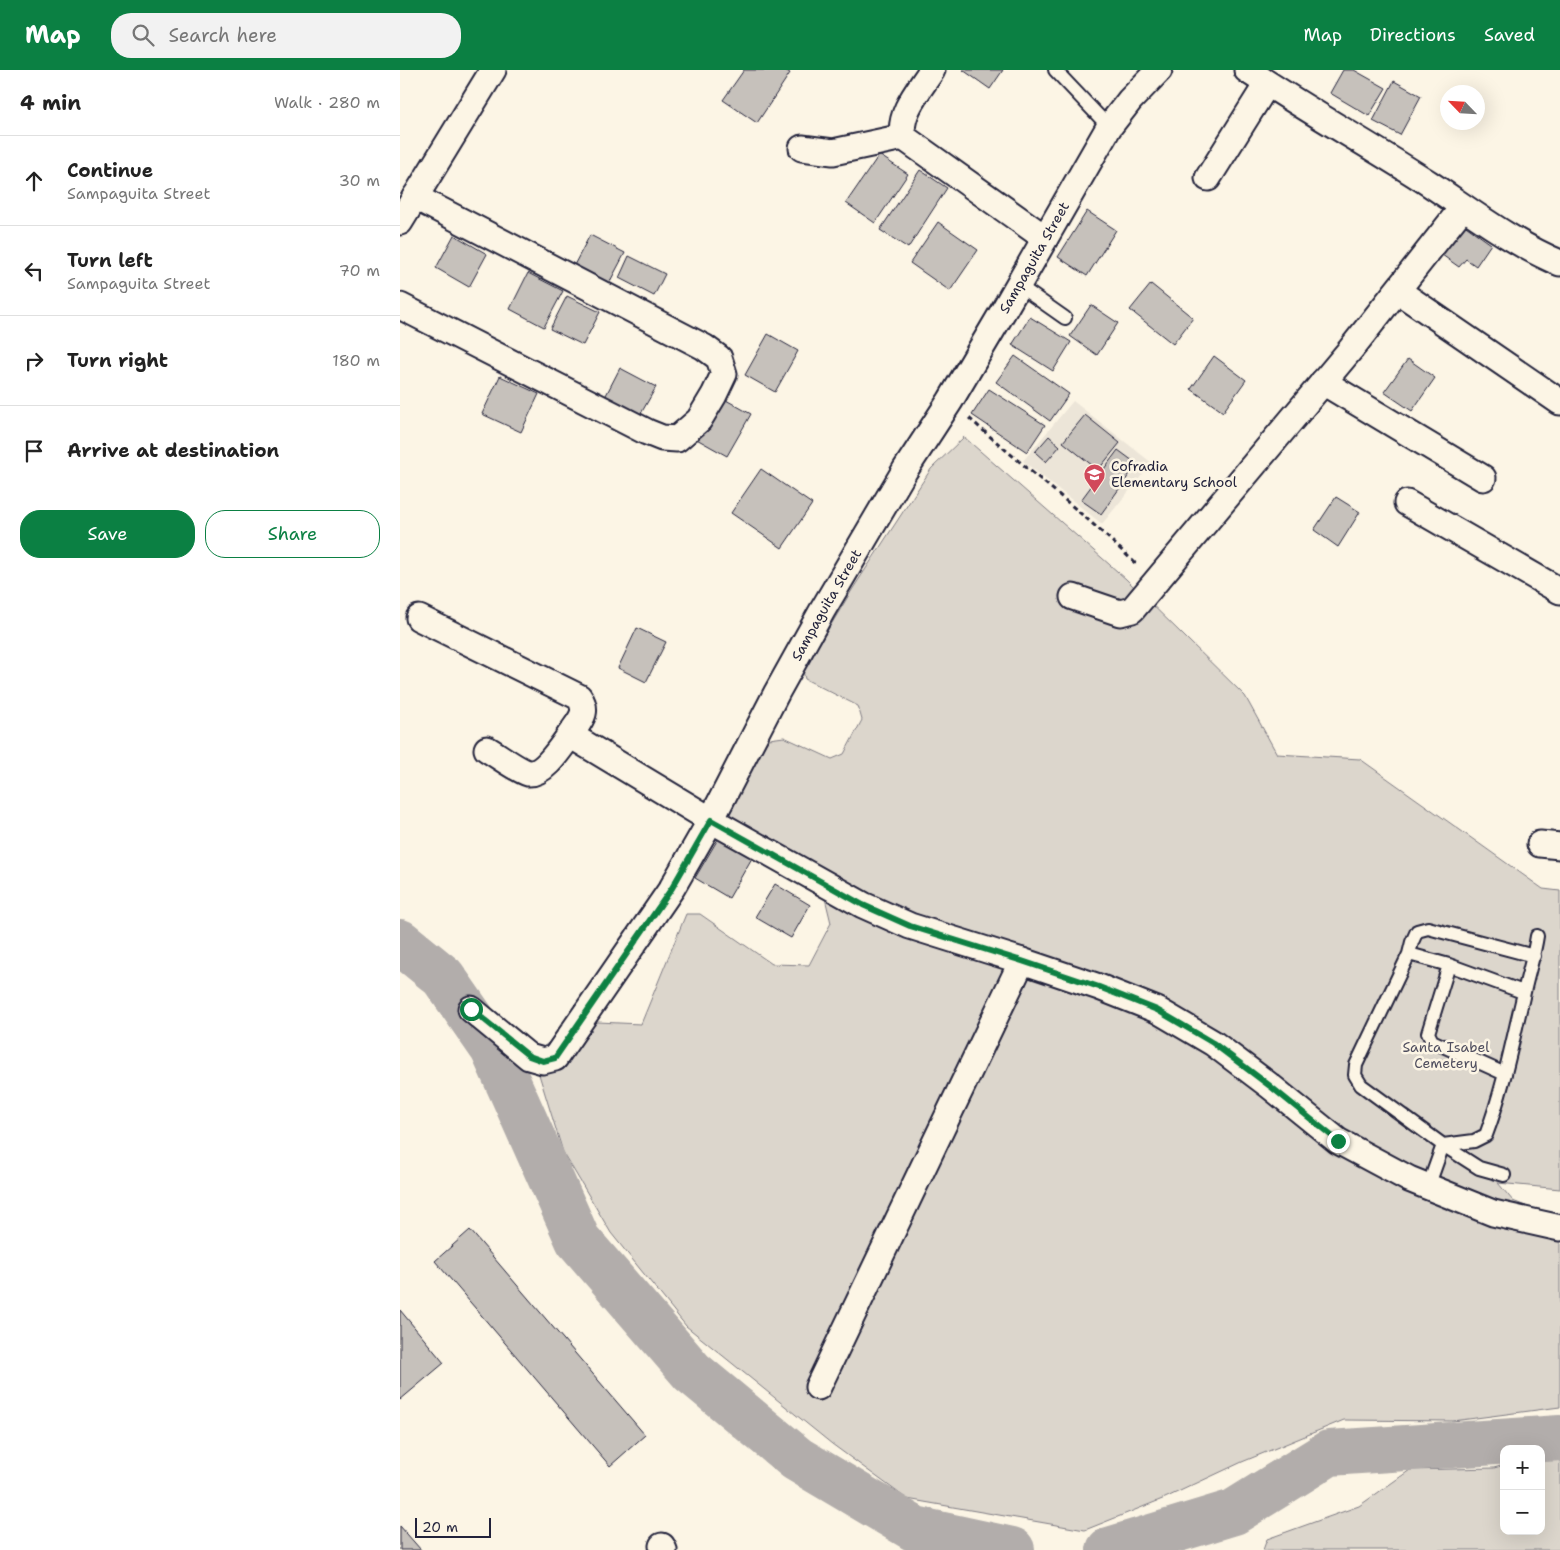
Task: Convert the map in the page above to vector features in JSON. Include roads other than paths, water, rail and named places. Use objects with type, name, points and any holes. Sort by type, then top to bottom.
[{"type":"street","points":[[400,222],[493,70]]},
{"type":"street","points":[[903,137],[904,114],[932,70]]},
{"type":"street","name":"Sampaguita Street","points":[[471,1009],[529,1056],[543,1061],[555,1058],[672,888],[711,820],[777,692],[822,611],[905,470],[950,401],[1109,127],[1130,100],[1160,70]]},
{"type":"street","points":[[1246,70],[1431,185],[1463,207],[1544,256],[1560,263]]},
{"type":"street","points":[[1208,178],[1267,84]]},
{"type":"street","points":[[802,148],[832,152],[903,137],[1045,238]]},
{"type":"street","points":[[400,306],[662,438],[677,439],[699,420],[724,374],[719,358],[704,347],[415,197]]},
{"type":"street","points":[[1073,597],[1120,613],[1132,610],[1398,291],[1463,207]]},
{"type":"street","points":[[1398,291],[1557,392]]},
{"type":"street","points":[[1323,382],[1483,478]]},
{"type":"street","points":[[1407,503],[1560,591]]},
{"type":"street","points":[[419,618],[579,697],[584,705],[584,714],[570,735],[549,763],[538,772],[527,772],[487,749]]},
{"type":"street","points":[[570,735],[711,820],[863,905],[910,926],[1099,987],[1157,1010],[1213,1043],[1338,1141],[1409,1179],[1493,1213],[1560,1228]]},
{"type":"street","points":[[818,1387],[1022,961]]},
{"type":"lane","points":[[1055,70],[1109,127]]},
{"type":"lane","points":[[1018,285],[1066,318]]},
{"type":"lane","points":[[1504,1175],[1479,1168],[1443,1145],[1361,1085],[1355,1075],[1356,1065],[1409,954],[1417,932],[1428,928],[1534,956]]},
{"type":"lane","points":[[1443,1145],[1474,1141],[1486,1135],[1505,1074],[1523,992],[1534,956],[1537,936]]},
{"type":"lane","points":[[1409,954],[1449,965],[1523,992]]},
{"type":"lane","points":[[1449,965],[1428,1033],[1432,1041],[1505,1074]]},
{"type":"lane","points":[[1428,1187],[1443,1145]]},
{"type":"waterway","points":[[400,942],[443,977],[493,1049],[578,1240],[692,1372],[797,1459],[915,1529],[1012,1550]]},
{"type":"waterway","points":[[1109,1550],[1234,1512],[1329,1453],[1560,1438]]},
{"type":"place","name":"Cofradia Elementary School","points":[[1095,493]]},
{"type":"park label","name":"Santa Isabel Cemetery","points":[[1446,1056]]}]
